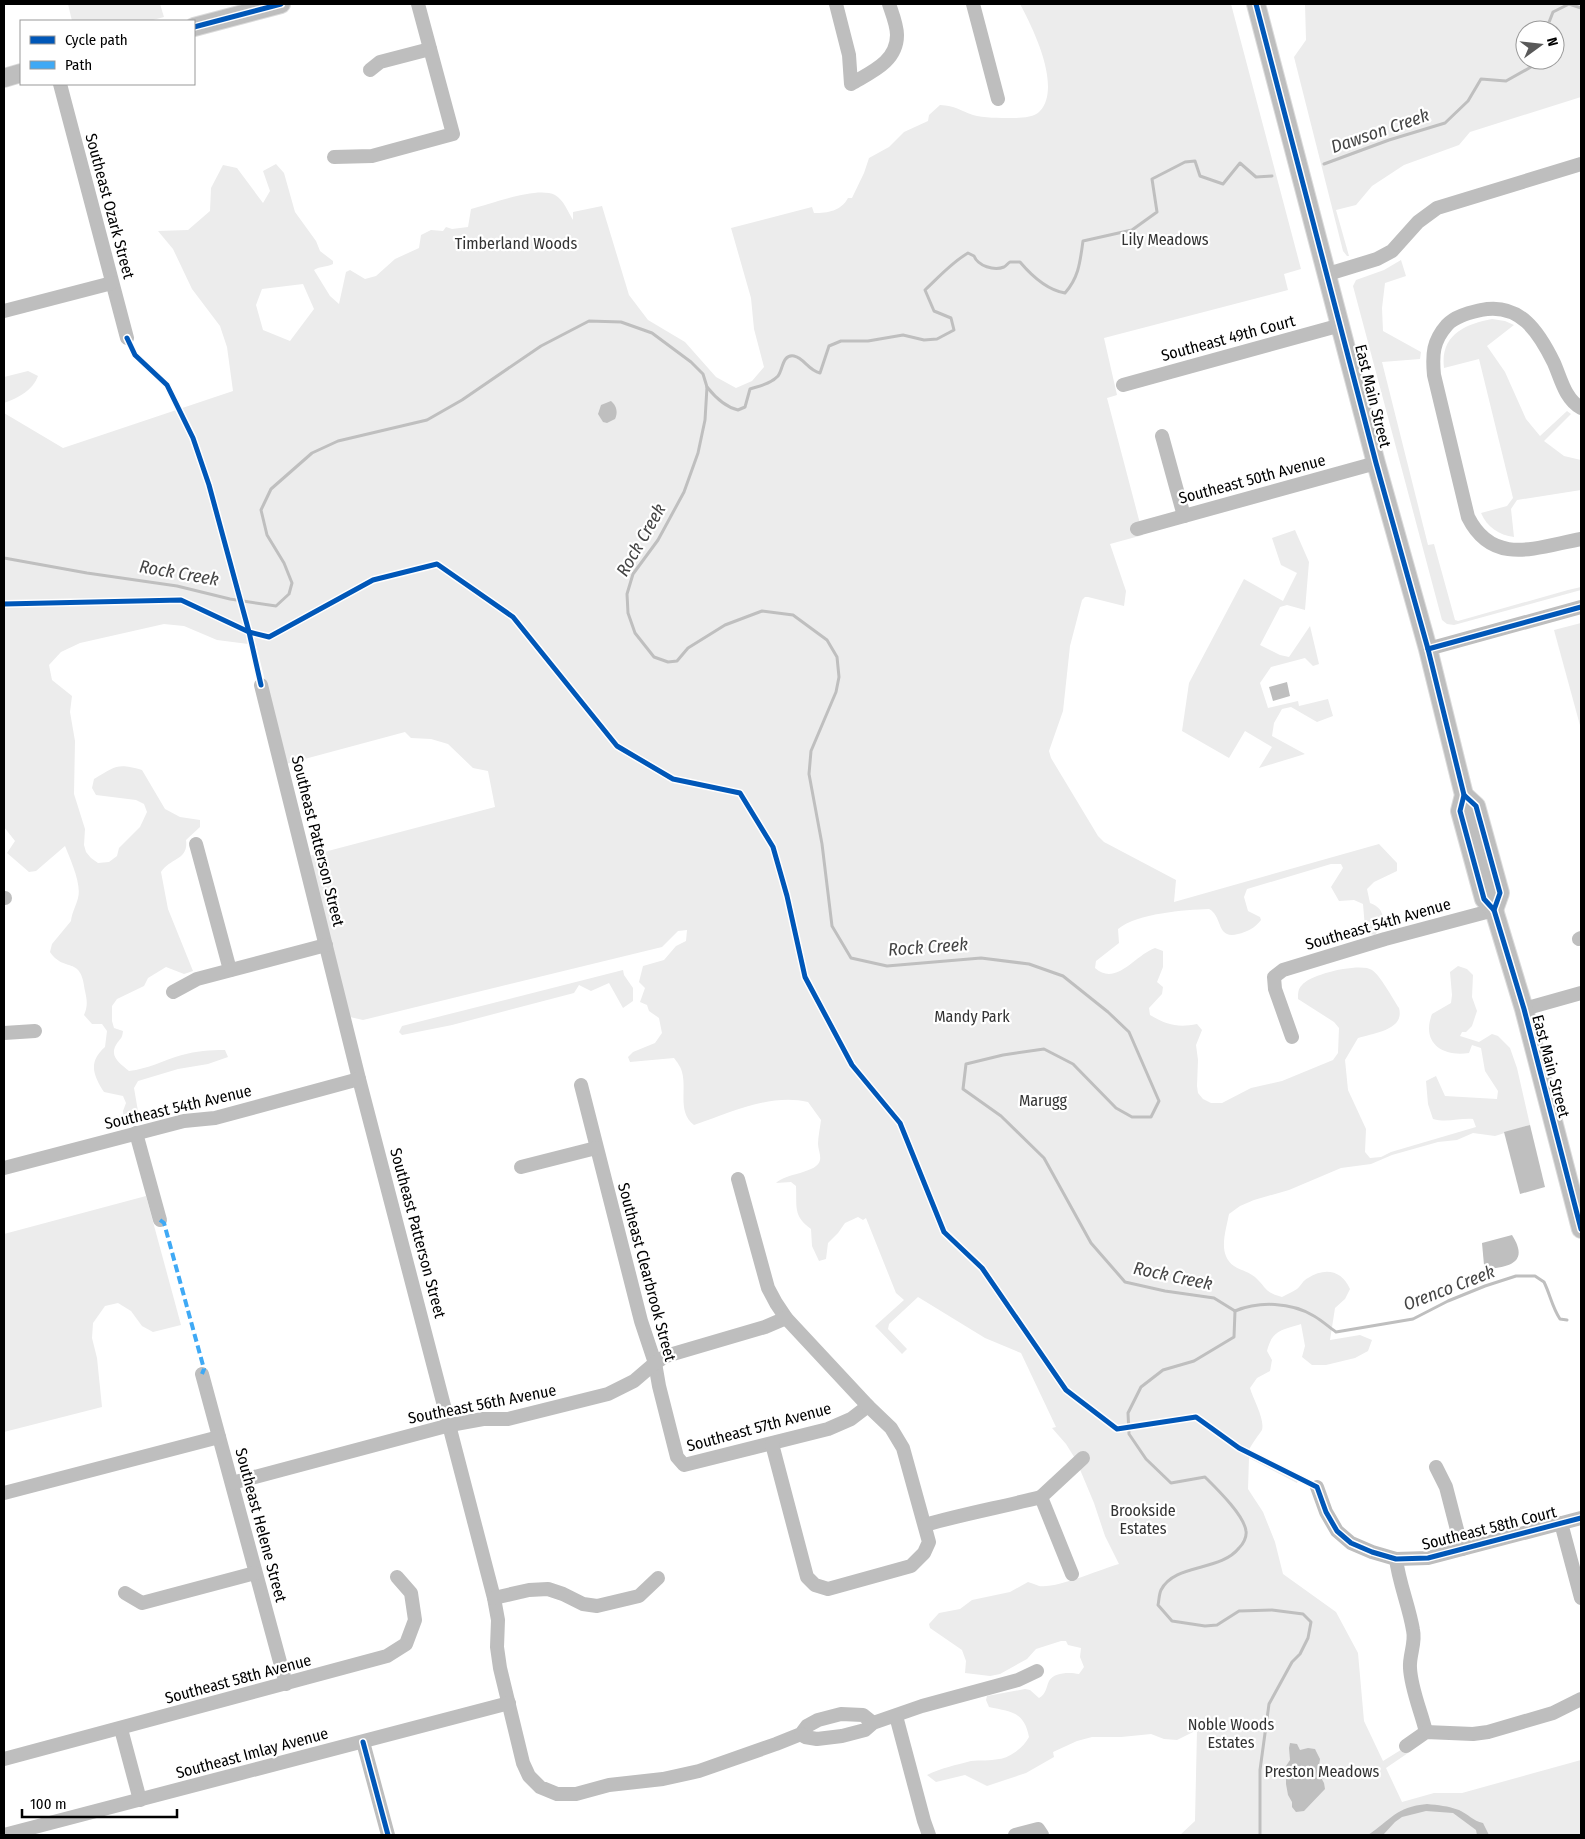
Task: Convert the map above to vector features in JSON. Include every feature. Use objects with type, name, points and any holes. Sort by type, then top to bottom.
[{"type":"main road","points":[[195,27],[281,4]]},
{"type":"main road","name":"East Main Street","points":[[1256,4],[1376,463],[1428,650],[1464,795],[1476,806],[1500,893],[1494,910],[1524,1009],[1581,1229]]},
{"type":"main road","points":[[4,78],[20,73]]},
{"type":"street","points":[[334,157],[372,156],[453,134],[418,4]]},
{"type":"street","points":[[836,4],[849,55],[851,84],[882,65],[892,56],[896,45],[897,33],[889,4]]},
{"type":"street","points":[[974,4],[998,99]]},
{"type":"street","points":[[370,70],[380,62],[430,49]]},
{"type":"street","name":"Southeast Ozark Street","points":[[60,85],[127,338]]},
{"type":"street","points":[[1328,274],[1377,259],[1392,251],[1418,222],[1437,208],[1580,168]]},
{"type":"street","points":[[4,311],[112,283]]},
{"type":"street","points":[[1581,408],[1569,396],[1542,341],[1525,320],[1514,313],[1491,308],[1468,313],[1451,320],[1438,335],[1432,356],[1434,375],[1468,517],[1474,530],[1487,542],[1508,550],[1520,551],[1581,539]]},
{"type":"street","name":"Southeast 49th Court","points":[[1123,385],[1341,325]]},
{"type":"street","points":[[1162,436],[1184,516]]},
{"type":"street","name":"Southeast 50th Avenue","points":[[1136,529],[1376,463]]},
{"type":"street","points":[[1428,650],[1581,607]]},
{"type":"street","name":"Southeast Patterson Street","points":[[261,685],[359,1079],[494,1598],[498,1620],[498,1654],[523,1763],[529,1776],[540,1787],[557,1794],[576,1794],[609,1785],[663,1780],[699,1770],[801,1734]]},
{"type":"street","points":[[196,844],[230,970]]},
{"type":"street","name":"Southeast 54th Avenue","points":[[1292,1036],[1275,989],[1274,977],[1282,970],[1385,939],[1494,910]]},
{"type":"street","points":[[173,992],[197,979],[326,945]]},
{"type":"street","points":[[1524,1009],[1581,993]]},
{"type":"street","points":[[4,1033],[35,1031]]},
{"type":"street","name":"Southeast 54th Avenue","points":[[4,1168],[184,1121],[215,1118],[359,1079]]},
{"type":"street","name":"Southeast Clearbrook Street","points":[[581,1086],[641,1321],[655,1363],[677,1457],[684,1465]]},
{"type":"street","points":[[136,1133],[160,1220]]},
{"type":"street","points":[[521,1167],[596,1148]]},
{"type":"street","points":[[738,1179],[768,1288],[776,1303],[786,1318],[891,1428],[903,1448],[929,1542],[924,1553],[911,1566],[828,1589],[815,1585],[807,1577],[772,1444]]},
{"type":"street","name":"Southeast 56th Avenue","points":[[232,1483],[450,1425],[483,1418],[508,1420],[608,1394],[634,1380],[666,1356],[681,1350],[765,1327],[786,1318]]},
{"type":"street","name":"Southeast Helene Street","points":[[202,1374],[286,1684]]},
{"type":"street","name":"Southeast 57th Avenue","points":[[684,1465],[828,1429],[851,1419],[868,1406]]},
{"type":"street","points":[[4,1493],[219,1437]]},
{"type":"street","points":[[925,1526],[970,1512],[988,1511],[1040,1497],[1083,1458]]},
{"type":"street","points":[[1436,1467],[1446,1487],[1462,1549]]},
{"type":"street","name":"Southeast 58th Court","points":[[1317,1487],[1326,1512],[1337,1530],[1351,1543],[1396,1559],[1428,1558],[1581,1518]]},
{"type":"street","points":[[1040,1497],[1072,1574]]},
{"type":"street","points":[[1561,1523],[1581,1598]]},
{"type":"street","points":[[1396,1559],[1414,1631],[1414,1646],[1410,1666],[1411,1678],[1426,1732]]},
{"type":"street","points":[[125,1594],[142,1603],[255,1574]]},
{"type":"street","name":"Southeast 58th Avenue","points":[[4,1759],[387,1656],[406,1644],[415,1620],[411,1593],[397,1577]]},
{"type":"street","points":[[494,1598],[529,1590],[548,1589],[583,1604],[597,1606],[640,1596],[658,1578]]},
{"type":"street","points":[[873,1723],[863,1715],[841,1714],[818,1720],[808,1726],[801,1734],[817,1739],[842,1736],[865,1730],[873,1723],[922,1706],[1018,1680],[1037,1671]]},
{"type":"street","points":[[1406,1746],[1426,1732],[1473,1734],[1488,1732],[1553,1713],[1581,1699]]},
{"type":"street","name":"Southeast Imlay Avenue","points":[[4,1835],[509,1703]]},
{"type":"street","points":[[896,1716],[929,1835]]},
{"type":"street","points":[[121,1729],[140,1800]]},
{"type":"street","points":[[363,1742],[388,1835]]},
{"type":"street","points":[[1015,1835],[1040,1832]]},
{"type":"green space","points":[[68,4],[160,4],[164,17],[153,20],[72,20]]},
{"type":"green space","points":[[1020,4],[1231,4],[1301,269],[1284,274],[1288,290],[1104,338],[1117,395],[1107,398],[1143,535],[1110,544],[1126,591],[1124,606],[1088,597],[1082,600],[1070,646],[1063,711],[1049,751],[1051,758],[1098,836],[1104,842],[1176,880],[1174,902],[1379,844],[1397,863],[1397,871],[1374,882],[1367,889],[1370,903],[1382,912],[1383,916],[1379,930],[1375,935],[1370,934],[1365,928],[1363,904],[1354,900],[1339,901],[1331,887],[1343,868],[1341,864],[1331,864],[1247,889],[1244,897],[1248,911],[1260,917],[1261,920],[1248,931],[1241,933],[1226,934],[1213,912],[1209,909],[1162,913],[1137,919],[1118,929],[1119,943],[1096,961],[1095,968],[1103,973],[1118,972],[1155,948],[1163,951],[1163,967],[1157,982],[1163,987],[1162,994],[1149,1008],[1150,1015],[1173,1025],[1197,1024],[1202,1030],[1196,1045],[1198,1060],[1197,1086],[1198,1093],[1203,1099],[1211,1103],[1222,1103],[1251,1088],[1282,1081],[1333,1060],[1338,1053],[1339,1028],[1334,1022],[1298,999],[1299,990],[1307,981],[1325,973],[1358,967],[1372,970],[1399,1008],[1400,1015],[1393,1026],[1358,1038],[1345,1060],[1348,1090],[1366,1129],[1365,1152],[1370,1158],[1381,1157],[1391,1152],[1476,1127],[1473,1119],[1443,1121],[1433,1119],[1428,1104],[1426,1081],[1436,1076],[1445,1096],[1497,1099],[1498,1091],[1485,1071],[1481,1048],[1472,1045],[1469,1053],[1450,1053],[1436,1046],[1429,1033],[1432,1014],[1451,1003],[1450,972],[1458,966],[1467,969],[1473,975],[1472,997],[1477,1011],[1472,1026],[1466,1032],[1462,1032],[1460,1036],[1479,1042],[1492,1034],[1498,1036],[1510,1048],[1517,1068],[1530,1125],[1495,1136],[1473,1133],[1457,1140],[1438,1142],[1392,1155],[1371,1164],[1341,1168],[1289,1190],[1254,1200],[1240,1206],[1229,1214],[1224,1249],[1229,1261],[1234,1266],[1253,1275],[1269,1291],[1282,1297],[1297,1289],[1305,1280],[1321,1272],[1338,1274],[1350,1289],[1345,1299],[1335,1308],[1330,1340],[1360,1335],[1372,1340],[1368,1351],[1355,1358],[1326,1365],[1312,1365],[1302,1357],[1305,1346],[1301,1324],[1275,1335],[1267,1351],[1272,1360],[1270,1371],[1257,1378],[1250,1388],[1260,1415],[1262,1430],[1249,1450],[1300,1477],[1297,1483],[1249,1458],[1248,1489],[1263,1512],[1275,1542],[1283,1574],[1336,1612],[1358,1653],[1364,1721],[1383,1761],[1404,1748],[1408,1753],[1386,1768],[1402,1802],[1434,1793],[1462,1793],[1581,1760],[1581,1835],[1180,1835],[1195,1821],[1197,1730],[1177,1740],[1164,1739],[1151,1734],[1092,1737],[1077,1741],[1053,1752],[1054,1757],[1026,1773],[987,1786],[965,1775],[936,1782],[927,1775],[971,1761],[1008,1757],[1024,1745],[1029,1737],[1024,1722],[1015,1714],[989,1707],[986,1700],[987,1696],[1025,1689],[1030,1690],[1039,1698],[1044,1693],[1051,1678],[1058,1674],[1079,1674],[1084,1667],[1080,1657],[1081,1648],[1068,1645],[1066,1641],[1061,1641],[1036,1649],[1027,1659],[1000,1674],[990,1676],[965,1673],[966,1661],[962,1650],[930,1628],[929,1624],[939,1613],[960,1609],[972,1600],[1010,1592],[1028,1582],[1039,1586],[1056,1585],[1119,1564],[1105,1536],[1076,1460],[1066,1444],[1052,1428],[1056,1427],[1021,1353],[985,1338],[918,1297],[889,1324],[888,1329],[907,1349],[902,1354],[875,1326],[904,1300],[896,1293],[866,1218],[863,1220],[858,1217],[845,1223],[828,1243],[826,1259],[819,1261],[812,1246],[811,1229],[801,1220],[797,1210],[796,1186],[791,1182],[776,1183],[787,1177],[814,1168],[820,1160],[818,1144],[821,1120],[808,1102],[779,1100],[765,1102],[694,1125],[686,1114],[682,1072],[674,1058],[630,1062],[628,1057],[633,1052],[655,1043],[662,1033],[659,1018],[649,1011],[647,1005],[640,1002],[645,988],[639,982],[643,966],[664,960],[676,946],[686,941],[687,930],[678,931],[662,947],[363,1020],[350,1017],[309,856],[495,807],[488,771],[473,768],[448,744],[431,739],[411,738],[405,732],[286,764],[256,645],[217,640],[184,626],[164,624],[80,643],[61,652],[49,665],[52,680],[72,696],[70,712],[75,741],[74,794],[85,829],[84,845],[86,852],[91,858],[98,863],[109,862],[117,856],[119,848],[140,827],[147,812],[144,804],[136,800],[96,795],[92,788],[94,779],[117,767],[122,766],[142,770],[165,809],[180,817],[200,820],[200,827],[186,840],[185,851],[182,855],[161,872],[168,909],[193,971],[184,974],[166,967],[148,978],[144,986],[117,999],[112,1006],[112,1021],[114,1028],[123,1031],[114,1049],[114,1053],[117,1060],[129,1071],[198,1052],[225,1050],[228,1057],[208,1064],[178,1069],[138,1081],[134,1088],[139,1117],[134,1124],[124,1123],[123,1111],[126,1103],[123,1096],[104,1092],[97,1080],[94,1063],[105,1047],[107,1031],[102,1024],[92,1024],[84,1015],[87,1000],[80,972],[76,968],[61,962],[50,952],[52,944],[71,921],[79,892],[77,879],[65,846],[36,871],[29,872],[7,853],[15,841],[4,827],[4,413],[63,448],[233,391],[227,347],[220,326],[192,289],[173,249],[158,231],[188,230],[210,211],[211,188],[223,165],[237,168],[263,203],[270,191],[263,171],[276,164],[284,173],[295,212],[316,241],[320,251],[333,261],[333,264],[314,270],[330,296],[339,304],[346,272],[350,270],[365,279],[376,276],[395,259],[419,248],[421,235],[431,230],[443,231],[446,227],[452,229],[468,227],[471,209],[526,194],[537,193],[547,193],[558,197],[573,220],[573,212],[602,206],[629,295],[648,320],[685,342],[716,377],[736,388],[752,381],[764,367],[754,329],[751,298],[731,228],[812,207],[814,213],[829,212],[842,206],[848,198],[852,198],[869,158],[889,147],[904,132],[928,121],[929,115],[940,105],[954,107],[973,115],[1002,118],[1022,118],[1040,111],[1046,100],[1048,88],[1047,73],[1038,42]],"holes":[[[303,284],[314,309],[290,341],[263,330],[256,305],[262,289]]]},
{"type":"green space","points":[[1305,4],[1581,4],[1581,97],[1470,132],[1459,145],[1404,165],[1372,186],[1356,205],[1336,210],[1349,256],[1343,251],[1294,57],[1306,40]]},
{"type":"green space","points":[[1401,260],[1406,276],[1385,283],[1382,308],[1383,331],[1421,352],[1420,359],[1382,362],[1428,545],[1434,544],[1455,620],[1458,621],[1568,590],[1581,587],[1581,590],[1454,625],[1447,624],[1442,620],[1353,286],[1356,280],[1384,270]]},
{"type":"green space","points":[[1492,319],[1514,325],[1487,346],[1505,372],[1526,419],[1540,436],[1567,411],[1571,414],[1544,441],[1564,456],[1581,460],[1581,490],[1517,500],[1511,509],[1514,537],[1494,530],[1481,513],[1507,506],[1513,498],[1479,359],[1444,368],[1446,347],[1450,339],[1464,328]]},
{"type":"green space","points":[[28,371],[38,376],[33,385],[20,396],[4,403],[4,377]]},
{"type":"green space","points":[[1295,530],[1309,562],[1305,610],[1287,605],[1280,607],[1260,645],[1280,655],[1289,657],[1310,626],[1319,664],[1313,666],[1305,658],[1271,667],[1260,683],[1268,708],[1298,701],[1299,706],[1328,699],[1333,716],[1317,722],[1291,707],[1282,709],[1274,723],[1272,736],[1305,754],[1259,768],[1272,747],[1245,731],[1229,758],[1182,731],[1189,683],[1244,579],[1283,601],[1297,573],[1281,565],[1272,538]]},
{"type":"green space","points":[[1581,623],[1581,729],[1554,630]]},
{"type":"green space","points":[[623,970],[624,975],[633,988],[633,1001],[623,1008],[609,983],[591,991],[579,985],[574,993],[452,1025],[402,1035],[399,1032],[402,1026]]},
{"type":"green space","points":[[146,1196],[181,1325],[153,1332],[142,1326],[131,1311],[118,1303],[105,1306],[93,1323],[92,1338],[97,1358],[102,1407],[4,1432],[4,1234]]},
{"type":"shaded area","points":[[611,401],[616,407],[616,417],[607,423],[603,422],[598,414],[601,405]]},
{"type":"shaded area","points":[[1287,682],[1290,696],[1273,701],[1269,687]]},
{"type":"shaded area","points":[[1530,1125],[1545,1187],[1520,1194],[1504,1132]]},
{"type":"shaded area","points":[[1512,1235],[1519,1251],[1515,1261],[1503,1267],[1486,1269],[1482,1243]]},
{"type":"shaded area","points":[[1290,1743],[1297,1744],[1300,1750],[1315,1749],[1320,1759],[1318,1772],[1325,1789],[1304,1811],[1296,1812],[1288,1795],[1286,1766],[1290,1760]]},
{"type":"shaded area","points":[[1427,1804],[1459,1810],[1476,1821],[1483,1823],[1489,1835],[1477,1835],[1476,1830],[1453,1813],[1426,1811],[1402,1817],[1383,1835],[1368,1835],[1400,1811]]},
{"type":"waterway","name":"Dawson Creek","points":[[1550,20],[1553,12],[1569,4],[1581,8]]},
{"type":"waterway","name":"Dawson Creek","points":[[1324,164],[1389,140],[1445,123],[1468,101],[1481,79],[1506,81],[1526,70]]},
{"type":"waterway","name":"Dawson Creek","points":[[707,387],[729,407],[738,410],[745,407],[750,389],[772,381],[778,376],[787,357],[797,357],[820,373],[829,346],[841,341],[868,341],[903,335],[924,340],[937,339],[954,330],[951,318],[934,311],[925,290],[968,253],[974,256],[979,263],[991,268],[1004,267],[1010,262],[1020,262],[1034,277],[1052,289],[1065,293],[1076,275],[1083,241],[1132,230],[1157,212],[1152,179],[1185,162],[1195,161],[1200,176],[1223,184],[1240,163],[1256,177],[1272,176]]},
{"type":"waterway","name":"Rock Creek","points":[[4,558],[87,573],[177,586],[230,599],[276,606],[289,594],[292,583],[284,563],[267,535],[261,510],[271,489],[312,453],[338,441],[427,420],[462,400],[541,346],[589,321],[621,322],[652,333],[691,362],[703,374],[707,387],[705,420],[698,453],[684,492],[658,540],[633,574],[627,594],[628,613],[635,633],[654,657],[668,662],[677,661],[688,648],[725,625],[762,611],[793,615],[827,640],[837,657],[839,677],[836,692],[811,751],[809,774],[822,844],[832,926],[851,958],[887,966],[981,958],[1029,964],[1063,976],[1108,1012],[1129,1032],[1159,1101],[1151,1117],[1132,1117],[1116,1108],[1073,1064],[1044,1049],[1003,1055],[966,1064],[963,1089],[1001,1116],[1044,1158],[1091,1243],[1125,1282],[1165,1291],[1214,1298],[1235,1311]]},
{"type":"waterway","name":"Orenco Creek","points":[[1235,1311],[1264,1304],[1295,1308],[1314,1316],[1336,1332],[1413,1319],[1448,1301],[1485,1286],[1516,1276],[1535,1276],[1544,1282],[1560,1319],[1567,1320]]},
{"type":"waterway","name":"Rock Creek","points":[[1235,1311],[1234,1337],[1194,1361],[1163,1370],[1141,1387],[1128,1413],[1129,1434],[1146,1459],[1171,1483],[1205,1477],[1235,1510],[1246,1531],[1243,1542],[1231,1556],[1210,1565],[1176,1575],[1168,1581],[1161,1590],[1158,1605],[1172,1621],[1205,1626],[1217,1625],[1239,1611],[1272,1610],[1303,1614],[1311,1622],[1308,1638],[1300,1654],[1292,1662],[1269,1704],[1260,1770],[1260,1835]]},
{"type":"marked path","points":[[160,1220],[164,1223],[204,1369],[202,1374]]},
{"type":"cycle path","points":[[195,27],[281,4]]},
{"type":"cycle path","points":[[1256,4],[1376,463],[1428,649],[1464,795],[1460,811],[1484,899],[1494,910],[1524,1009],[1581,1229]]},
{"type":"cycle path","points":[[127,338],[135,355],[167,385],[193,438],[209,485],[249,632],[261,685]]},
{"type":"cycle path","points":[[4,604],[181,600],[249,632],[269,637],[373,580],[437,564],[513,617],[617,746],[673,779],[740,793],[773,847],[787,896],[805,977],[852,1065],[900,1123],[944,1232],[982,1268],[1066,1390],[1117,1429],[1196,1417],[1239,1448],[1317,1487],[1326,1512],[1337,1531],[1351,1543],[1396,1559],[1428,1558],[1581,1518]]},
{"type":"cycle path","points":[[1428,649],[1581,607]]},
{"type":"cycle path","points":[[1464,795],[1476,806],[1500,893],[1494,910]]},
{"type":"cycle path","points":[[363,1742],[388,1835]]},
{"type":"park label","name":"Lily Meadows","points":[[1165,239]]},
{"type":"park label","name":"Timberland Woods","points":[[516,243]]},
{"type":"park label","name":"Mandy Park","points":[[972,1016]]},
{"type":"park label","name":"Marugg","points":[[1043,1100]]},
{"type":"park label","name":"Brookside Estates","points":[[1143,1519]]},
{"type":"park label","name":"Noble Woods Estates","points":[[1231,1733]]},
{"type":"park label","name":"Preston Meadows","points":[[1322,1771]]}]
